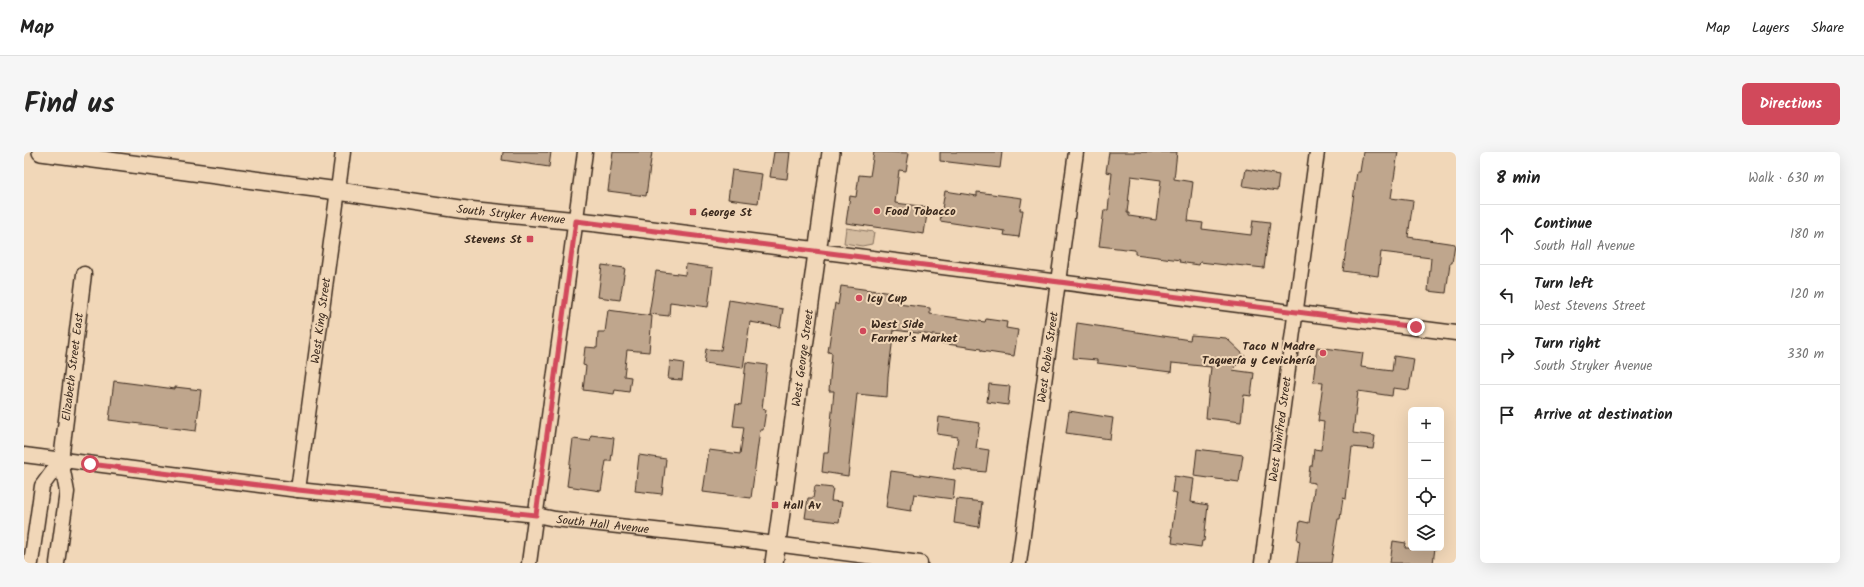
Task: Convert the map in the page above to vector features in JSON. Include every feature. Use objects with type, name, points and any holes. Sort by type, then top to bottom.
[{"type":"street","name":"South Stryker Avenue","points":[[42,152],[100,156],[467,210],[576,221],[818,251],[1456,333]]},
{"type":"street","name":"West King Street","points":[[298,490],[343,152]]},
{"type":"street","points":[[529,563],[585,152]]},
{"type":"street","name":"West George Street","points":[[774,563],[831,152]]},
{"type":"street","name":"West Robie Street","points":[[1019,563],[1076,152]]},
{"type":"street","name":"West Winifred Street","points":[[1262,563],[1317,152]]},
{"type":"street","name":"Elizabeth Street East","points":[[57,563],[67,492],[61,460],[84,274]]},
{"type":"street","name":"South Hall Avenue","points":[[24,455],[298,490],[536,515],[555,519],[776,544],[920,563]]},
{"type":"street","name":"Elizabeth Street East","points":[[31,563],[42,486],[61,460]]},
{"type":"shaded area","points":[[846,228],[874,232],[872,244],[862,246],[844,243]]},
{"type":"building","points":[[503,152],[551,152],[549,167],[502,160]]},
{"type":"building","points":[[613,152],[652,152],[646,196],[608,191]]},
{"type":"building","points":[[774,152],[790,152],[787,179],[770,177]]},
{"type":"building","points":[[874,152],[909,153],[906,171],[899,170],[895,203],[928,207],[924,234],[846,223],[850,196],[856,197],[859,175],[870,176]]},
{"type":"building","points":[[940,152],[1002,152],[1000,168],[940,161]]},
{"type":"building","points":[[1109,152],[1177,152],[1174,179],[1193,182],[1188,221],[1203,223],[1202,229],[1251,235],[1253,220],[1270,222],[1264,268],[1200,262],[1199,265],[1179,262],[1180,260],[1135,254],[1135,250],[1099,246],[1104,210],[1108,210],[1112,173],[1106,172]],"holes":[[[1131,176],[1161,180],[1156,220],[1129,216],[1129,213],[1127,213]]]},
{"type":"building","points":[[1363,152],[1398,152],[1391,198],[1413,201],[1408,237],[1455,244],[1452,263],[1450,263],[1446,293],[1428,291],[1431,258],[1381,252],[1378,276],[1343,271],[1357,172],[1360,172]]},
{"type":"building","points":[[1246,169],[1279,175],[1277,191],[1243,186]]},
{"type":"building","points":[[732,170],[762,174],[758,203],[728,199]]},
{"type":"building","points":[[945,191],[977,196],[977,192],[1022,198],[1020,210],[1023,210],[1019,237],[1004,235],[1005,231],[940,221]]},
{"type":"building","points":[[686,264],[713,268],[708,307],[670,302],[669,316],[649,314],[656,271],[685,275]]},
{"type":"building","points":[[602,265],[625,268],[620,300],[598,297]]},
{"type":"building","points":[[841,286],[899,294],[898,304],[930,308],[930,314],[985,322],[986,319],[1007,322],[1006,328],[1018,330],[1014,356],[940,343],[941,336],[894,330],[887,397],[857,394],[848,476],[822,472],[824,453],[828,453],[834,391],[829,391],[832,353],[828,352],[835,303],[838,305]]},
{"type":"building","points":[[729,300],[783,309],[780,327],[750,322],[743,368],[704,363],[706,349],[721,350]]},
{"type":"building","points":[[608,310],[652,316],[649,352],[627,350],[624,376],[631,377],[629,392],[615,390],[614,394],[583,390],[586,366],[583,365],[585,347],[597,348],[598,332],[605,332]]},
{"type":"building","points":[[1077,323],[1190,340],[1191,335],[1226,338],[1245,356],[1232,370],[1254,373],[1251,396],[1244,395],[1241,422],[1206,418],[1211,367],[1172,363],[1171,372],[1097,363],[1097,360],[1073,358]]},
{"type":"building","points":[[1317,347],[1363,353],[1361,367],[1392,371],[1394,356],[1414,359],[1409,390],[1393,388],[1392,396],[1358,391],[1353,433],[1375,436],[1373,449],[1352,447],[1346,499],[1343,498],[1340,519],[1338,519],[1331,563],[1297,563],[1300,541],[1297,540],[1300,521],[1309,523],[1315,483],[1308,482],[1310,466],[1312,466],[1314,449],[1321,450],[1324,422],[1318,421],[1323,383],[1313,382]]},
{"type":"building","points":[[670,361],[684,363],[682,380],[668,379]]},
{"type":"building","points":[[746,362],[767,365],[762,409],[766,410],[763,430],[760,430],[751,498],[703,492],[709,450],[740,454],[744,427],[733,426],[736,404],[741,405]]},
{"type":"building","points":[[114,381],[175,389],[175,387],[201,390],[196,431],[109,420]]},
{"type":"building","points":[[989,384],[1010,386],[1008,405],[987,402]]},
{"type":"building","points":[[1069,411],[1113,418],[1110,439],[1066,433]]},
{"type":"building","points":[[939,417],[980,423],[976,448],[989,450],[986,472],[953,469],[958,437],[937,434]]},
{"type":"building","points":[[591,435],[614,438],[611,461],[606,461],[601,491],[567,486],[573,439],[590,441]]},
{"type":"building","points":[[1197,449],[1243,455],[1239,482],[1194,476]]},
{"type":"building","points":[[639,455],[666,459],[662,494],[635,491]]},
{"type":"building","points":[[891,471],[955,480],[953,499],[914,494],[911,511],[886,507]]},
{"type":"building","points":[[1174,476],[1194,479],[1191,502],[1208,505],[1204,541],[1202,541],[1201,547],[1172,543],[1173,536],[1171,536],[1177,493],[1172,492]]},
{"type":"building","points":[[815,486],[833,488],[831,501],[842,502],[839,522],[805,518],[808,498],[813,498]]},
{"type":"building","points":[[957,499],[982,502],[979,527],[954,523]]},
{"type":"building","points":[[1393,541],[1406,543],[1405,548],[1408,548],[1408,551],[1435,551],[1433,563],[1390,563]]},
{"type":"place","name":"Food Tobacco","points":[[877,211]]},
{"type":"place","name":"George St","points":[[693,212]]},
{"type":"place","name":"Stevens St","points":[[530,239]]},
{"type":"place","name":"Icy Cup","points":[[859,298]]},
{"type":"place","name":"West Side Farmer's Market","points":[[863,331]]},
{"type":"place","name":"Taco N Madre Taquería y Cevichería","points":[[1323,353]]},
{"type":"place","name":"Hall Av","points":[[775,505]]},
{"type":"route","points":[[90,464],[298,490],[536,515],[576,221],[1038,278],[1416,327]]}]
